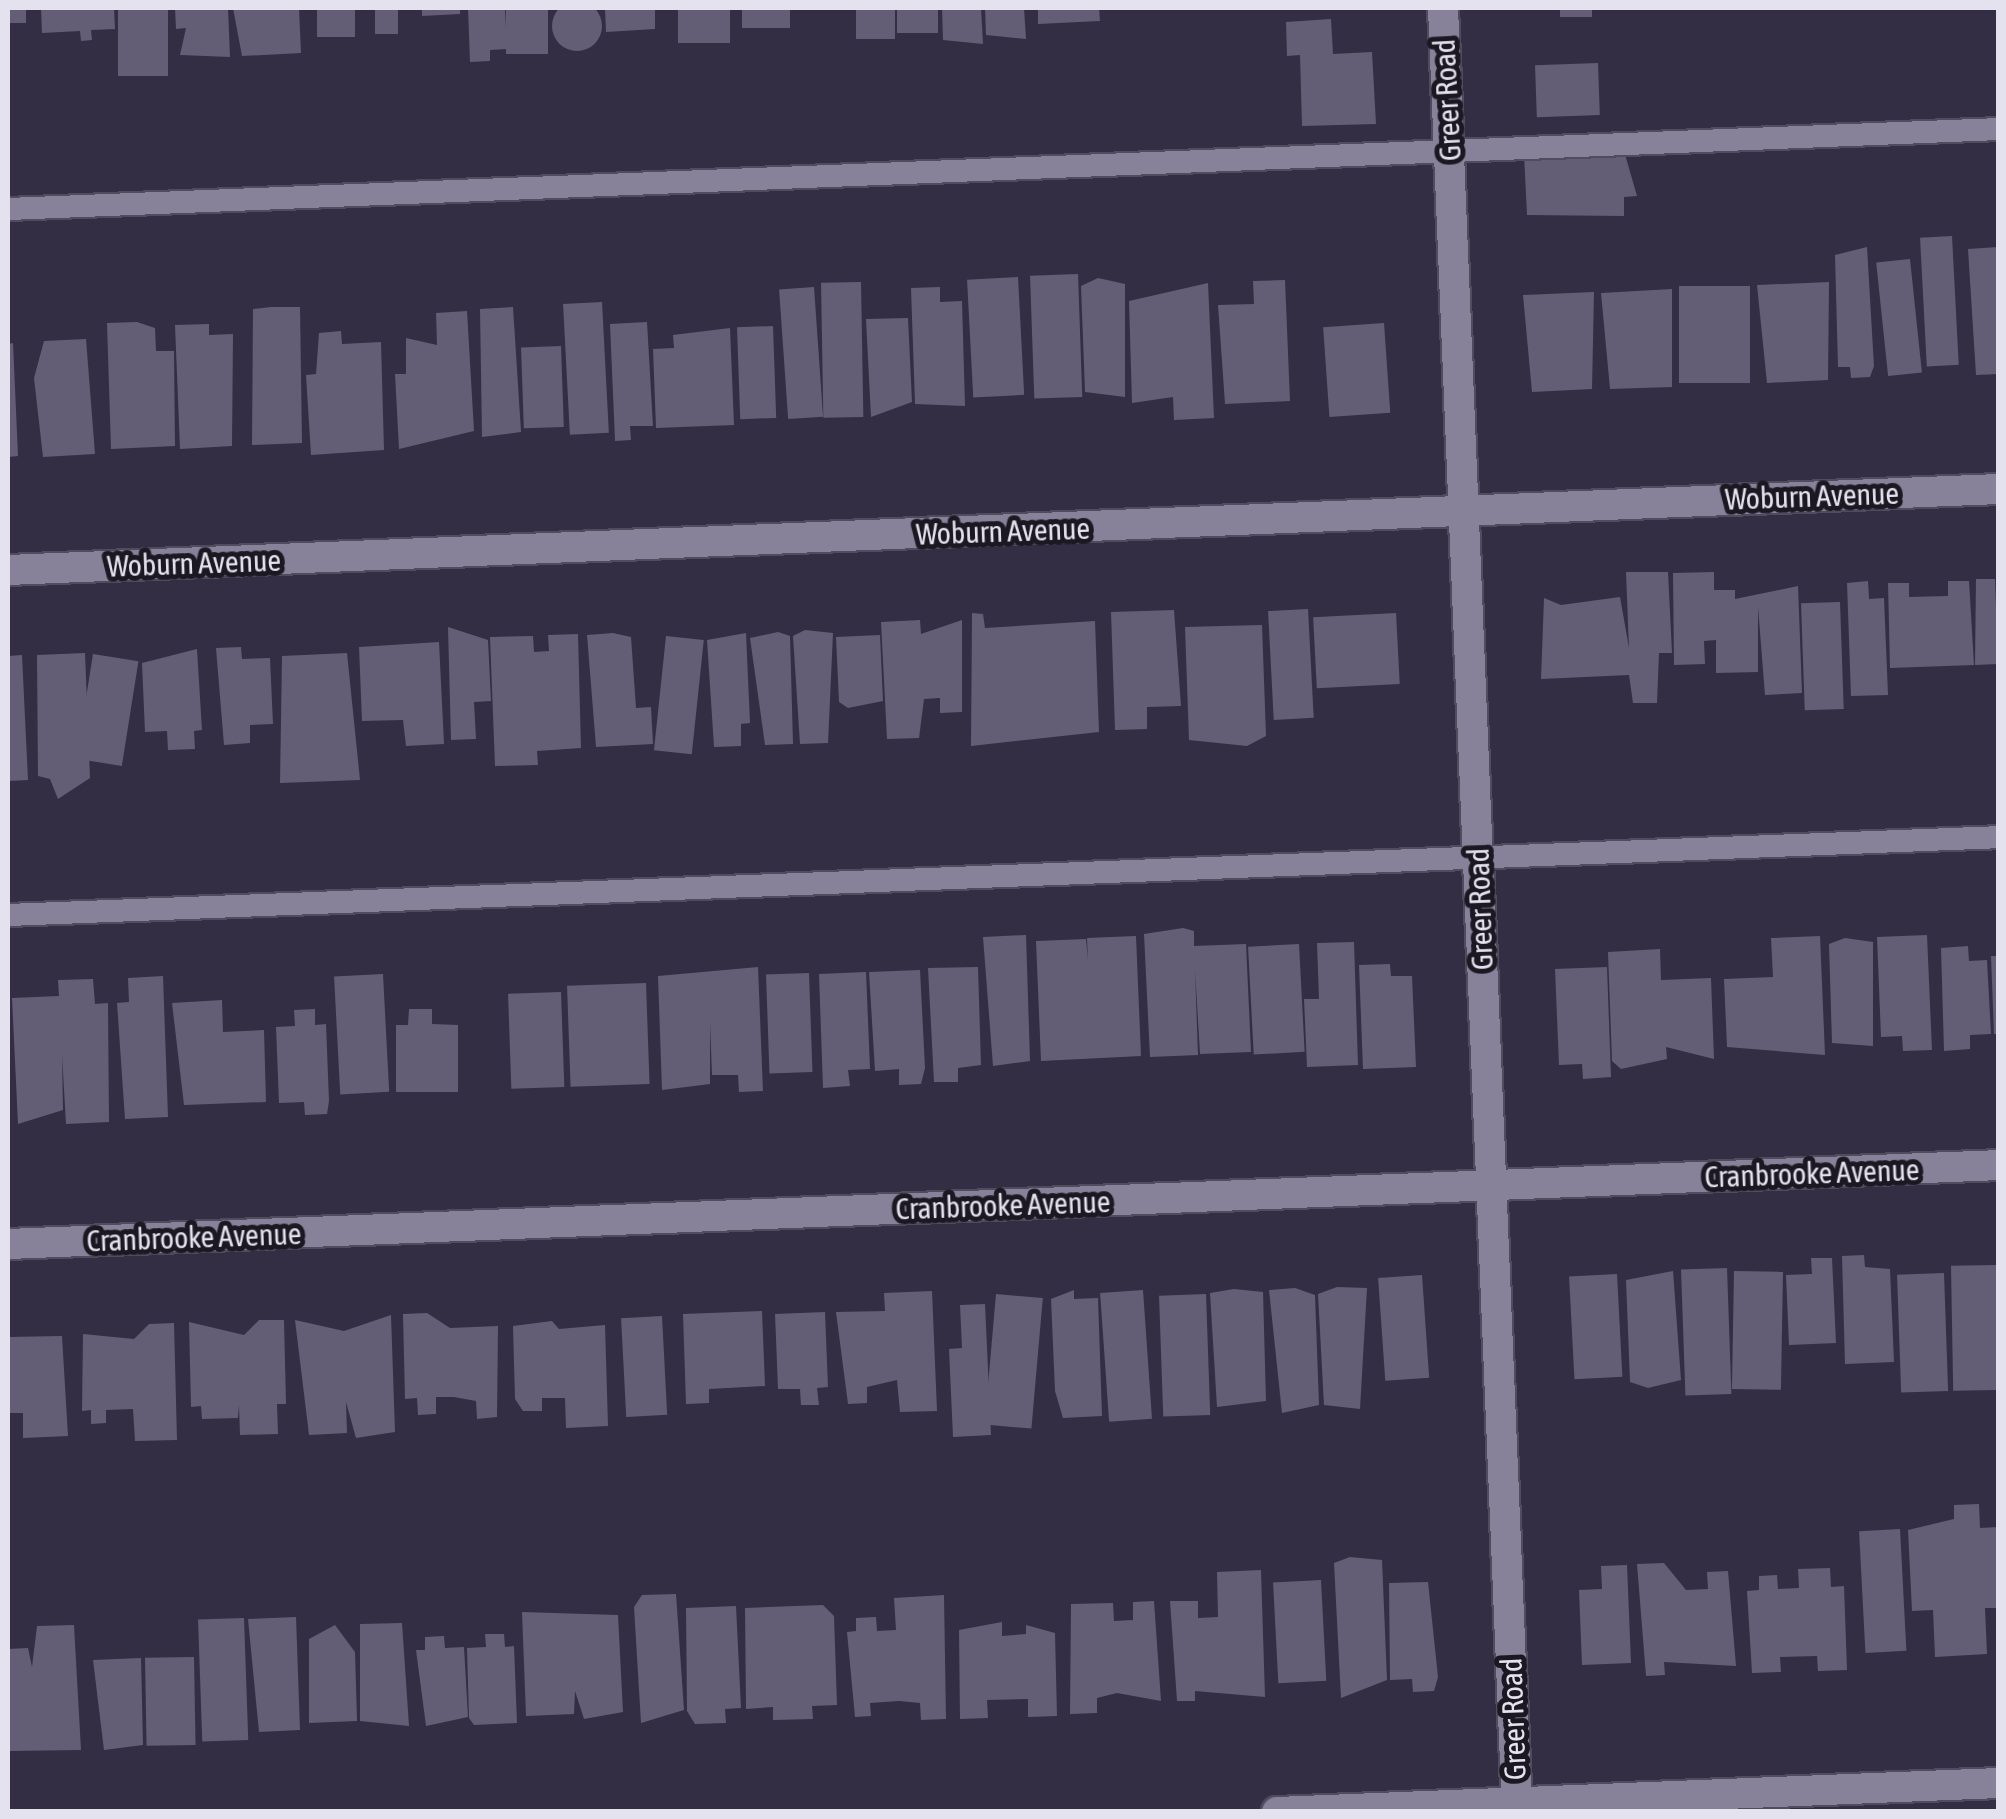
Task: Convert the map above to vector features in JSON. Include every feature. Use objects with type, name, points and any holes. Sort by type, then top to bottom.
[{"type":"street","name":"Greer Road","points":[[1443,8],[1517,1807]]},
{"type":"street","name":"Woburn Avenue","points":[[8,570],[1998,489]]},
{"type":"street","name":"Cranbrooke Avenue","points":[[8,1244],[1998,1165]]},
{"type":"street","points":[[1277,1812],[1517,1807],[1998,1783]]},
{"type":"lane","points":[[8,209],[1449,146],[1998,129]]},
{"type":"lane","points":[[8,915],[1998,837]]},
{"type":"building","points":[[577,1],[594,9],[602,26],[594,43],[577,51],[560,43],[552,26],[560,9]]},
{"type":"building","points":[[8,8],[26,8],[26,23],[8,23]]},
{"type":"building","points":[[41,8],[114,8],[115,29],[91,30],[92,40],[81,41],[80,31],[42,33]]},
{"type":"building","points":[[118,8],[168,8],[168,76],[118,76]]},
{"type":"building","points":[[175,8],[228,8],[230,57],[180,55],[186,28],[176,29]]},
{"type":"building","points":[[233,8],[299,8],[301,53],[242,56]]},
{"type":"building","points":[[317,8],[355,8],[355,37],[317,37]]},
{"type":"building","points":[[375,8],[398,8],[398,34],[375,34]]},
{"type":"building","points":[[422,8],[460,8],[460,14],[422,16]]},
{"type":"building","points":[[468,8],[505,8],[507,49],[490,50],[490,61],[470,62]]},
{"type":"building","points":[[506,8],[548,8],[548,54],[506,54]]},
{"type":"building","points":[[605,8],[655,8],[655,29],[606,32]]},
{"type":"building","points":[[678,8],[730,8],[730,43],[678,43]]},
{"type":"building","points":[[742,8],[790,8],[790,28],[742,28]]},
{"type":"building","points":[[856,8],[895,8],[895,39],[856,39]]},
{"type":"building","points":[[897,8],[938,8],[938,33],[897,33]]},
{"type":"building","points":[[942,8],[981,8],[983,44],[943,40]]},
{"type":"building","points":[[985,8],[1024,8],[1026,39],[986,35]]},
{"type":"building","points":[[1038,8],[1099,8],[1100,21],[1038,24]]},
{"type":"building","points":[[1560,8],[1592,8],[1592,17],[1560,17]]},
{"type":"building","points":[[1331,19],[1333,54],[1372,52],[1376,124],[1302,126],[1300,55],[1287,56],[1286,22]]},
{"type":"building","points":[[1598,63],[1600,115],[1537,117],[1535,65]]},
{"type":"building","points":[[1622,144],[1637,196],[1624,197],[1624,216],[1527,215],[1524,154]]},
{"type":"building","points":[[1952,236],[1959,365],[1927,366],[1920,238]]},
{"type":"building","points":[[1867,247],[1874,366],[1870,377],[1851,378],[1850,367],[1838,367],[1835,255]]},
{"type":"building","points":[[1998,247],[1998,374],[1976,375],[1968,249]]},
{"type":"building","points":[[1910,259],[1922,372],[1888,376],[1876,263]]},
{"type":"building","points":[[1078,274],[1082,397],[1034,399],[1030,276]]},
{"type":"building","points":[[1018,277],[1024,395],[973,398],[967,280]]},
{"type":"building","points":[[1098,278],[1125,284],[1125,397],[1085,392],[1081,286]]},
{"type":"building","points":[[1285,280],[1290,401],[1225,404],[1218,305],[1254,304],[1253,281]]},
{"type":"building","points":[[861,282],[863,417],[823,418],[821,283]]},
{"type":"building","points":[[1829,282],[1828,380],[1767,383],[1757,285]]},
{"type":"building","points":[[1208,283],[1214,418],[1174,420],[1173,397],[1132,403],[1129,301]]},
{"type":"building","points":[[1679,286],[1750,286],[1750,383],[1679,383]]},
{"type":"building","points":[[814,287],[823,417],[788,419],[779,289]]},
{"type":"building","points":[[940,287],[940,302],[962,301],[965,406],[915,404],[911,288]]},
{"type":"building","points":[[1672,289],[1672,387],[1610,389],[1601,293]]},
{"type":"building","points":[[1594,292],[1592,389],[1532,392],[1523,295]]},
{"type":"building","points":[[602,302],[609,433],[570,435],[563,304]]},
{"type":"building","points":[[300,307],[302,443],[252,445],[253,309]]},
{"type":"building","points":[[513,307],[521,432],[482,437],[480,309]]},
{"type":"building","points":[[467,311],[474,431],[399,449],[395,374],[406,374],[406,338],[437,345],[436,313]]},
{"type":"building","points":[[908,318],[912,402],[871,417],[866,319]]},
{"type":"building","points":[[137,322],[155,328],[156,351],[174,351],[175,446],[111,449],[107,323]]},
{"type":"building","points":[[647,322],[653,426],[630,426],[631,440],[615,441],[610,324]]},
{"type":"building","points":[[1384,323],[1390,413],[1329,417],[1323,327]]},
{"type":"building","points":[[209,324],[209,335],[233,334],[232,446],[180,449],[175,325]]},
{"type":"building","points":[[773,326],[776,418],[740,419],[737,327]]},
{"type":"building","points":[[730,328],[734,425],[656,428],[653,349],[674,348],[673,335]]},
{"type":"building","points":[[341,331],[342,344],[381,342],[384,450],[311,455],[306,375],[316,374],[319,333]]},
{"type":"building","points":[[86,339],[95,454],[43,457],[34,378],[44,341]]},
{"type":"building","points":[[13,343],[18,456],[8,457],[8,344]]},
{"type":"building","points":[[561,346],[564,427],[524,428],[521,347]]},
{"type":"building","points":[[1626,572],[1668,572],[1672,653],[1659,653],[1657,703],[1633,703],[1629,675],[1541,679],[1544,598],[1561,605],[1620,597],[1629,648]]},
{"type":"building","points":[[1714,572],[1714,590],[1735,590],[1735,599],[1798,586],[1802,693],[1765,695],[1758,607],[1758,672],[1716,673],[1716,640],[1704,641],[1705,664],[1674,665],[1673,573]]},
{"type":"building","points":[[1976,579],[1995,579],[1998,664],[1975,665]]},
{"type":"building","points":[[1868,581],[1869,599],[1884,598],[1888,695],[1851,696],[1847,583]]},
{"type":"building","points":[[1948,581],[1969,581],[1974,665],[1890,668],[1888,583],[1909,583],[1909,597],[1948,596]]},
{"type":"building","points":[[1840,602],[1844,709],[1805,710],[1801,603]]},
{"type":"building","points":[[1308,609],[1314,718],[1274,720],[1268,611]]},
{"type":"building","points":[[1174,610],[1181,706],[1147,707],[1147,729],[1115,730],[1111,612]]},
{"type":"building","points":[[972,613],[983,614],[985,628],[1095,621],[1099,732],[971,746]]},
{"type":"building","points":[[1396,613],[1400,684],[1317,688],[1313,617]]},
{"type":"building","points":[[920,620],[921,634],[962,620],[962,712],[940,713],[940,698],[924,699],[919,738],[887,739],[881,622]]},
{"type":"building","points":[[1262,625],[1266,736],[1247,746],[1189,740],[1185,627]]},
{"type":"building","points":[[448,627],[488,640],[491,701],[474,702],[476,739],[451,740]]},
{"type":"building","points":[[805,630],[833,633],[828,743],[800,744],[793,636]]},
{"type":"building","points":[[778,632],[790,636],[793,744],[765,745],[750,638]]},
{"type":"building","points":[[613,633],[631,637],[636,708],[651,707],[653,744],[596,747],[587,635]]},
{"type":"building","points":[[746,633],[750,723],[741,724],[741,746],[714,747],[707,640]]},
{"type":"building","points":[[578,634],[581,748],[537,751],[538,765],[495,766],[490,637],[533,636],[534,652],[549,651],[548,635]]},
{"type":"building","points":[[880,635],[883,701],[848,708],[839,702],[836,637]]},
{"type":"building","points":[[666,636],[704,640],[692,754],[654,750]]},
{"type":"building","points":[[439,642],[444,744],[406,746],[403,720],[362,721],[359,647]]},
{"type":"building","points":[[241,647],[242,659],[270,658],[273,724],[250,725],[250,743],[224,745],[216,648]]},
{"type":"building","points":[[197,649],[202,730],[194,731],[195,749],[168,750],[167,731],[145,732],[142,663]]},
{"type":"building","points":[[85,653],[90,778],[58,799],[50,779],[38,776],[37,655]]},
{"type":"building","points":[[347,653],[360,780],[280,783],[282,656]]},
{"type":"building","points":[[93,654],[138,661],[122,766],[76,759]]},
{"type":"building","points":[[22,655],[28,780],[8,781],[8,656]]},
{"type":"building","points":[[1183,928],[1194,931],[1194,946],[1246,944],[1251,1052],[1200,1054],[1195,969],[1198,1055],[1150,1057],[1144,934]]},
{"type":"building","points":[[1026,935],[1030,1061],[993,1066],[983,937]]},
{"type":"building","points":[[1927,935],[1932,1050],[1903,1051],[1902,1036],[1881,1037],[1877,937]]},
{"type":"building","points":[[1136,936],[1141,1056],[1041,1061],[1036,941],[1086,939],[1088,961],[1087,938]]},
{"type":"building","points":[[1820,936],[1825,1055],[1727,1047],[1724,979],[1773,977],[1771,938]]},
{"type":"building","points":[[1845,938],[1873,942],[1873,1046],[1832,1043],[1829,944]]},
{"type":"building","points":[[1354,942],[1358,1065],[1307,1067],[1304,999],[1319,999],[1317,943]]},
{"type":"building","points":[[1299,944],[1305,1052],[1254,1055],[1248,947]]},
{"type":"building","points":[[1968,946],[1969,961],[1987,960],[1991,1034],[1970,1035],[1970,1049],[1944,1051],[1941,948]]},
{"type":"building","points":[[1660,949],[1661,980],[1711,978],[1714,1059],[1666,1047],[1667,1059],[1621,1069],[1612,1061],[1608,952]]},
{"type":"building","points":[[1991,956],[1998,956],[1998,1034],[1994,1034]]},
{"type":"building","points":[[1390,964],[1391,976],[1412,976],[1416,1067],[1363,1069],[1359,965]]},
{"type":"building","points":[[758,967],[763,1091],[739,1092],[738,1075],[712,1075],[710,1023],[710,1084],[662,1090],[658,976]]},
{"type":"building","points":[[978,967],[981,1065],[958,1068],[958,1082],[934,1082],[928,968]]},
{"type":"building","points":[[1607,967],[1611,1077],[1583,1079],[1582,1064],[1559,1065],[1555,969]]},
{"type":"building","points":[[920,970],[925,1068],[921,1084],[899,1085],[899,1069],[875,1071],[869,972]]},
{"type":"building","points":[[866,972],[870,1069],[848,1070],[850,1086],[823,1088],[819,974]]},
{"type":"building","points":[[809,973],[812,1072],[769,1073],[766,975]]},
{"type":"building","points":[[383,974],[389,1092],[340,1094],[334,977]]},
{"type":"building","points":[[163,976],[168,1117],[125,1119],[117,1003],[129,1002],[128,978]]},
{"type":"building","points":[[93,979],[95,1004],[108,1003],[109,1122],[66,1124],[62,1055],[63,1110],[18,1124],[12,998],[59,996],[58,980]]},
{"type":"building","points":[[646,983],[650,1084],[571,1087],[567,986]]},
{"type":"building","points":[[561,992],[564,1087],[511,1089],[508,994]]},
{"type":"building","points":[[222,1000],[223,1032],[264,1030],[266,1102],[184,1105],[172,1003]]},
{"type":"building","points":[[315,1009],[315,1025],[326,1024],[329,1101],[327,1114],[305,1115],[304,1102],[279,1103],[276,1027],[295,1026],[294,1010]]},
{"type":"building","points":[[409,1009],[432,1009],[432,1024],[458,1025],[458,1092],[396,1092],[396,1025],[408,1025]]},
{"type":"building","points":[[1864,1255],[1865,1267],[1890,1269],[1894,1362],[1845,1364],[1842,1256]]},
{"type":"building","points":[[1811,1258],[1832,1258],[1836,1343],[1789,1345],[1786,1275],[1812,1274]]},
{"type":"building","points":[[1996,1265],[1998,1390],[1953,1391],[1951,1266]]},
{"type":"building","points":[[1727,1268],[1731,1394],[1685,1396],[1681,1270]]},
{"type":"building","points":[[1673,1271],[1681,1380],[1648,1388],[1630,1382],[1626,1280]]},
{"type":"building","points":[[1734,1271],[1783,1272],[1781,1390],[1732,1389]]},
{"type":"building","points":[[1944,1273],[1948,1391],[1901,1393],[1897,1275]]},
{"type":"building","points":[[1617,1274],[1622,1377],[1574,1379],[1569,1277]]},
{"type":"building","points":[[1422,1275],[1429,1378],[1385,1381],[1378,1278]]},
{"type":"building","points":[[1337,1287],[1367,1288],[1360,1409],[1324,1405],[1318,1294]]},
{"type":"building","points":[[1295,1288],[1315,1295],[1319,1405],[1282,1413],[1269,1290]]},
{"type":"building","points":[[1234,1289],[1263,1292],[1266,1401],[1217,1407],[1210,1293]]},
{"type":"building","points":[[1074,1290],[1074,1299],[1098,1298],[1102,1416],[1063,1418],[1055,1391],[1051,1299]]},
{"type":"building","points":[[1143,1290],[1152,1419],[1109,1422],[1100,1293]]},
{"type":"building","points":[[932,1291],[937,1411],[900,1412],[897,1380],[867,1387],[867,1403],[848,1404],[836,1312],[885,1311],[884,1293]]},
{"type":"building","points":[[996,1294],[1043,1298],[1031,1429],[985,1425]]},
{"type":"building","points":[[1206,1294],[1210,1415],[1163,1417],[1159,1296]]},
{"type":"building","points":[[985,1304],[991,1435],[953,1437],[949,1349],[962,1348],[960,1305]]},
{"type":"building","points":[[762,1311],[765,1386],[709,1389],[709,1403],[686,1404],[683,1314]]},
{"type":"building","points":[[825,1312],[828,1387],[817,1388],[819,1405],[801,1405],[800,1389],[778,1389],[775,1314]]},
{"type":"building","points":[[427,1313],[450,1328],[498,1326],[497,1417],[477,1419],[476,1401],[454,1397],[436,1397],[436,1414],[418,1415],[417,1398],[405,1399],[403,1314]]},
{"type":"building","points":[[391,1315],[395,1432],[356,1438],[346,1402],[347,1433],[309,1435],[295,1320],[344,1331]]},
{"type":"building","points":[[662,1316],[667,1415],[626,1417],[621,1318]]},
{"type":"building","points":[[259,1320],[284,1320],[286,1404],[277,1404],[278,1434],[240,1435],[239,1405],[238,1418],[202,1419],[201,1406],[191,1407],[189,1322],[244,1335]]},
{"type":"building","points":[[552,1321],[559,1329],[605,1325],[608,1426],[566,1428],[565,1398],[542,1398],[542,1411],[523,1411],[515,1399],[513,1326]]},
{"type":"building","points":[[174,1323],[177,1440],[135,1441],[133,1409],[106,1410],[106,1423],[91,1424],[91,1410],[82,1411],[83,1334],[134,1339],[149,1324]]},
{"type":"building","points":[[62,1336],[68,1436],[23,1438],[23,1413],[8,1413],[8,1337]]},
{"type":"building","points":[[1979,1504],[1980,1528],[1998,1527],[1998,1608],[1985,1608],[1987,1654],[1935,1657],[1933,1610],[1912,1611],[1908,1530],[1954,1519],[1954,1505]]},
{"type":"building","points":[[1900,1529],[1906,1651],[1865,1653],[1859,1531]]},
{"type":"building","points":[[1350,1557],[1382,1560],[1387,1680],[1341,1698],[1334,1563]]},
{"type":"building","points":[[1664,1563],[1686,1590],[1708,1589],[1707,1572],[1728,1571],[1736,1666],[1664,1662],[1665,1675],[1646,1676],[1637,1564]]},
{"type":"building","points":[[1627,1565],[1631,1663],[1582,1665],[1579,1590],[1602,1589],[1601,1566]]},
{"type":"building","points":[[1830,1568],[1831,1587],[1844,1586],[1847,1670],[1818,1671],[1817,1656],[1780,1657],[1781,1672],[1752,1673],[1747,1591],[1759,1590],[1759,1576],[1777,1575],[1778,1589],[1799,1588],[1798,1569]]},
{"type":"building","points":[[1261,1570],[1265,1697],[1195,1691],[1195,1701],[1177,1701],[1170,1601],[1198,1601],[1198,1618],[1218,1617],[1217,1572]]},
{"type":"building","points":[[1321,1580],[1326,1681],[1278,1683],[1273,1583]]},
{"type":"building","points":[[1428,1582],[1438,1677],[1434,1691],[1413,1692],[1412,1679],[1390,1680],[1389,1583]]},
{"type":"building","points":[[676,1594],[684,1710],[641,1723],[634,1607],[642,1595]]},
{"type":"building","points":[[944,1595],[946,1719],[921,1720],[920,1703],[899,1701],[870,1703],[871,1716],[855,1717],[847,1632],[856,1631],[856,1618],[876,1617],[877,1631],[896,1630],[894,1598]]},
{"type":"building","points":[[1154,1601],[1161,1701],[1117,1693],[1097,1698],[1097,1713],[1070,1714],[1071,1604],[1113,1603],[1114,1621],[1133,1620],[1133,1602]]},
{"type":"building","points":[[823,1605],[834,1616],[837,1705],[812,1706],[813,1719],[773,1720],[773,1707],[746,1709],[745,1608]]},
{"type":"building","points":[[736,1606],[741,1708],[725,1709],[726,1723],[695,1724],[687,1711],[686,1608]]},
{"type":"building","points":[[522,1612],[618,1615],[623,1712],[584,1719],[575,1691],[574,1714],[526,1716]]},
{"type":"building","points":[[296,1617],[300,1730],[259,1732],[248,1619]]},
{"type":"building","points":[[244,1618],[248,1740],[202,1742],[198,1620]]},
{"type":"building","points":[[1002,1622],[1002,1636],[1026,1634],[1026,1625],[1055,1633],[1057,1716],[1028,1717],[1028,1699],[987,1700],[988,1718],[960,1719],[959,1630]]},
{"type":"building","points":[[402,1623],[409,1726],[360,1721],[360,1624]]},
{"type":"building","points":[[74,1625],[81,1750],[8,1751],[8,1649],[28,1648],[32,1667],[37,1626]]},
{"type":"building","points":[[335,1625],[355,1652],[357,1721],[309,1723],[309,1639]]},
{"type":"building","points":[[485,1634],[504,1634],[505,1647],[514,1646],[517,1723],[474,1725],[469,1718],[467,1648],[486,1647]]},
{"type":"building","points":[[444,1636],[445,1648],[464,1647],[468,1717],[426,1726],[416,1650],[425,1650],[425,1637]]},
{"type":"building","points":[[194,1657],[196,1745],[147,1746],[145,1658]]},
{"type":"building","points":[[141,1658],[143,1745],[104,1750],[93,1660]]}]
